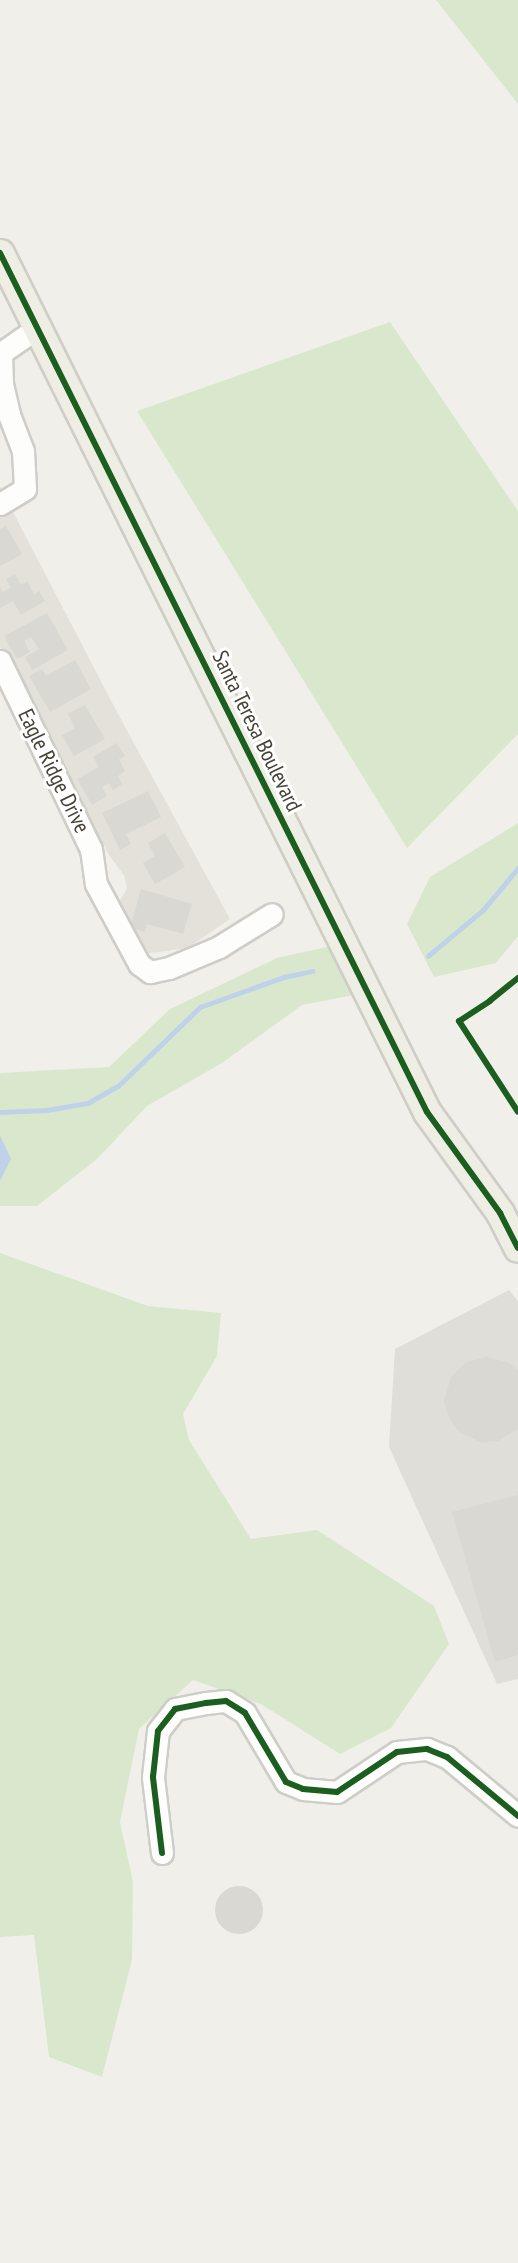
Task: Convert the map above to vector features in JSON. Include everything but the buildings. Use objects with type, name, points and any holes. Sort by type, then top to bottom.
[{"type":"main road","name":"Santa Teresa Boulevard","points":[[0,253],[427,1112],[509,1219],[518,1248]]},
{"type":"street","points":[[0,504],[24,489],[23,451],[9,414],[2,383],[1,353],[37,328]]},
{"type":"street","name":"Eagle Ridge Drive","points":[[0,661],[91,849],[96,884],[139,963],[150,972],[169,968],[219,947],[272,914]]},
{"type":"street","points":[[162,1853],[153,1777],[158,1731],[175,1709],[206,1703],[226,1701],[245,1713],[286,1782],[303,1789],[337,1792],[397,1752],[427,1749],[447,1757],[518,1816]]},
{"type":"shaded area","points":[[0,487],[118,714],[230,919],[188,948],[144,954],[117,905],[127,889],[125,877],[109,855],[0,647]]},
{"type":"shaded area","points":[[509,1290],[518,1301],[518,1679],[497,1684],[389,1447],[395,1349]]},
{"type":"green space","points":[[436,0],[518,0],[518,104]]},
{"type":"green space","points":[[390,322],[518,511],[518,734],[407,848],[137,411]]},
{"type":"green space","points":[[518,823],[518,936],[496,963],[434,977],[407,924],[430,877]]},
{"type":"green space","points":[[331,946],[359,994],[302,1005],[222,1063],[147,1106],[97,1159],[37,1206],[0,1206],[0,1073],[109,1067],[170,1009],[277,958]]},
{"type":"green space","points":[[0,1253],[148,1306],[221,1313],[217,1356],[183,1414],[189,1440],[251,1539],[317,1530],[434,1606],[449,1644],[391,1728],[340,1754],[261,1704],[193,1680],[139,1729],[120,1822],[133,1882],[132,1960],[102,2077],[49,2057],[34,1935],[0,1937]]},
{"type":"water","points":[[0,1135],[11,1159],[0,1181]]},
{"type":"waterway","points":[[428,956],[483,910],[518,868]]},
{"type":"waterway","points":[[0,1112],[47,1110],[88,1103],[118,1086],[200,1007],[284,977],[312,971]]},
{"type":"cycle path","points":[[0,253],[427,1112],[500,1213],[518,1248]]},
{"type":"cycle path","points":[[518,978],[490,1001],[459,1021],[518,1112]]},
{"type":"cycle path","points":[[162,1853],[153,1777],[158,1731],[175,1709],[206,1703],[226,1701],[245,1713],[286,1782],[303,1789],[337,1792],[397,1752],[427,1749],[447,1757],[518,1816]]}]
